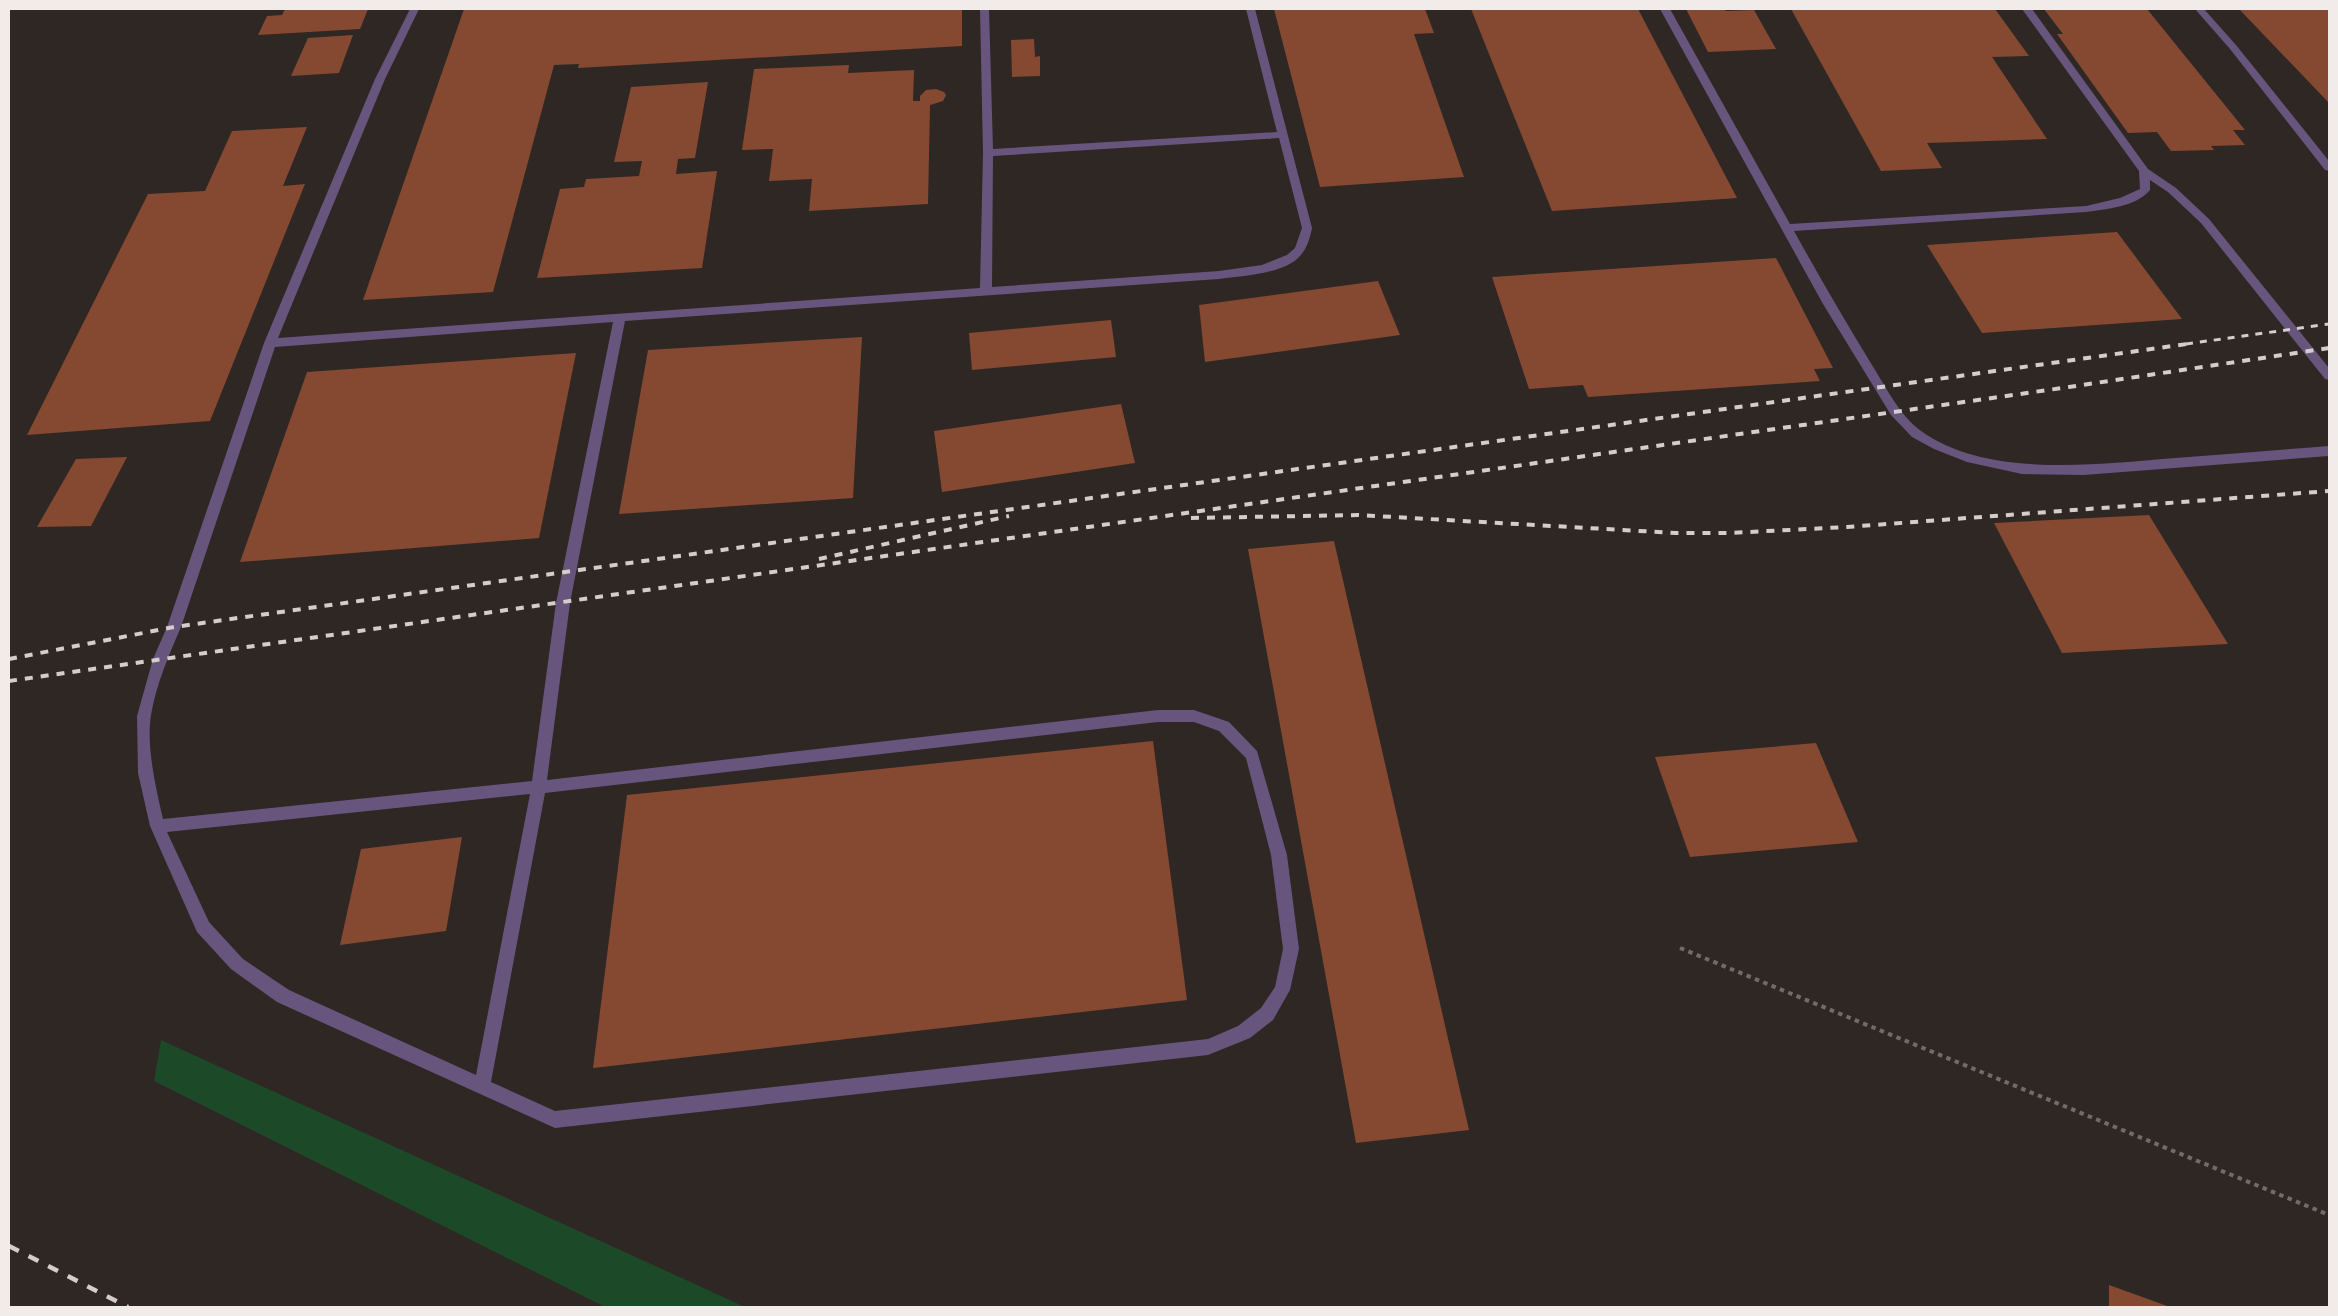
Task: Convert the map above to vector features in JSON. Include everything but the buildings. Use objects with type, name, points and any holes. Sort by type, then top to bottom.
[{"type":"lane","points":[[157,826],[539,787],[1158,716],[1194,716],[1224,726],[1252,755],[1279,855],[1291,949],[1282,990],[1268,1014],[1244,1032],[1208,1048],[555,1120],[283,996],[237,964],[203,928],[157,826],[145,774],[144,716],[160,659],[174,627],[270,343],[380,79],[414,9]]},
{"type":"lane","points":[[984,9],[988,153],[986,291]]},
{"type":"lane","points":[[270,343],[1168,278],[1276,267],[1293,257],[1303,244],[1307,228],[1251,9]]},
{"type":"lane","points":[[1666,9],[1829,304],[1895,412],[1916,434],[1938,446],[1971,459],[2022,468],[2084,470],[2329,451]]},
{"type":"lane","points":[[2027,9],[2144,171],[2172,190],[2205,221],[2329,376]]},
{"type":"lane","points":[[2200,9],[2239,54],[2329,168]]},
{"type":"lane","points":[[988,153],[1283,135]]},
{"type":"lane","points":[[1787,228],[2086,209],[2118,203],[2136,196],[2145,190],[2144,171]]},
{"type":"lane","points":[[482,1088],[539,787],[563,603],[620,317]]},
{"type":"path","points":[[1680,948],[2329,1215]]},
{"type":"green space","points":[[161,1040],[745,1307],[605,1307],[154,1081]]},
{"type":"railway","points":[[2186,344],[2329,324]]},
{"type":"railway","points":[[9,659],[174,627],[2194,343]]},
{"type":"railway","points":[[9,681],[2069,387],[2329,348]]},
{"type":"railway","points":[[1191,518],[1358,515],[1676,533],[1729,533],[1847,527],[2329,491]]},
{"type":"railway","points":[[819,559],[1009,516]]},
{"type":"railway","points":[[9,1246],[128,1307]]}]
